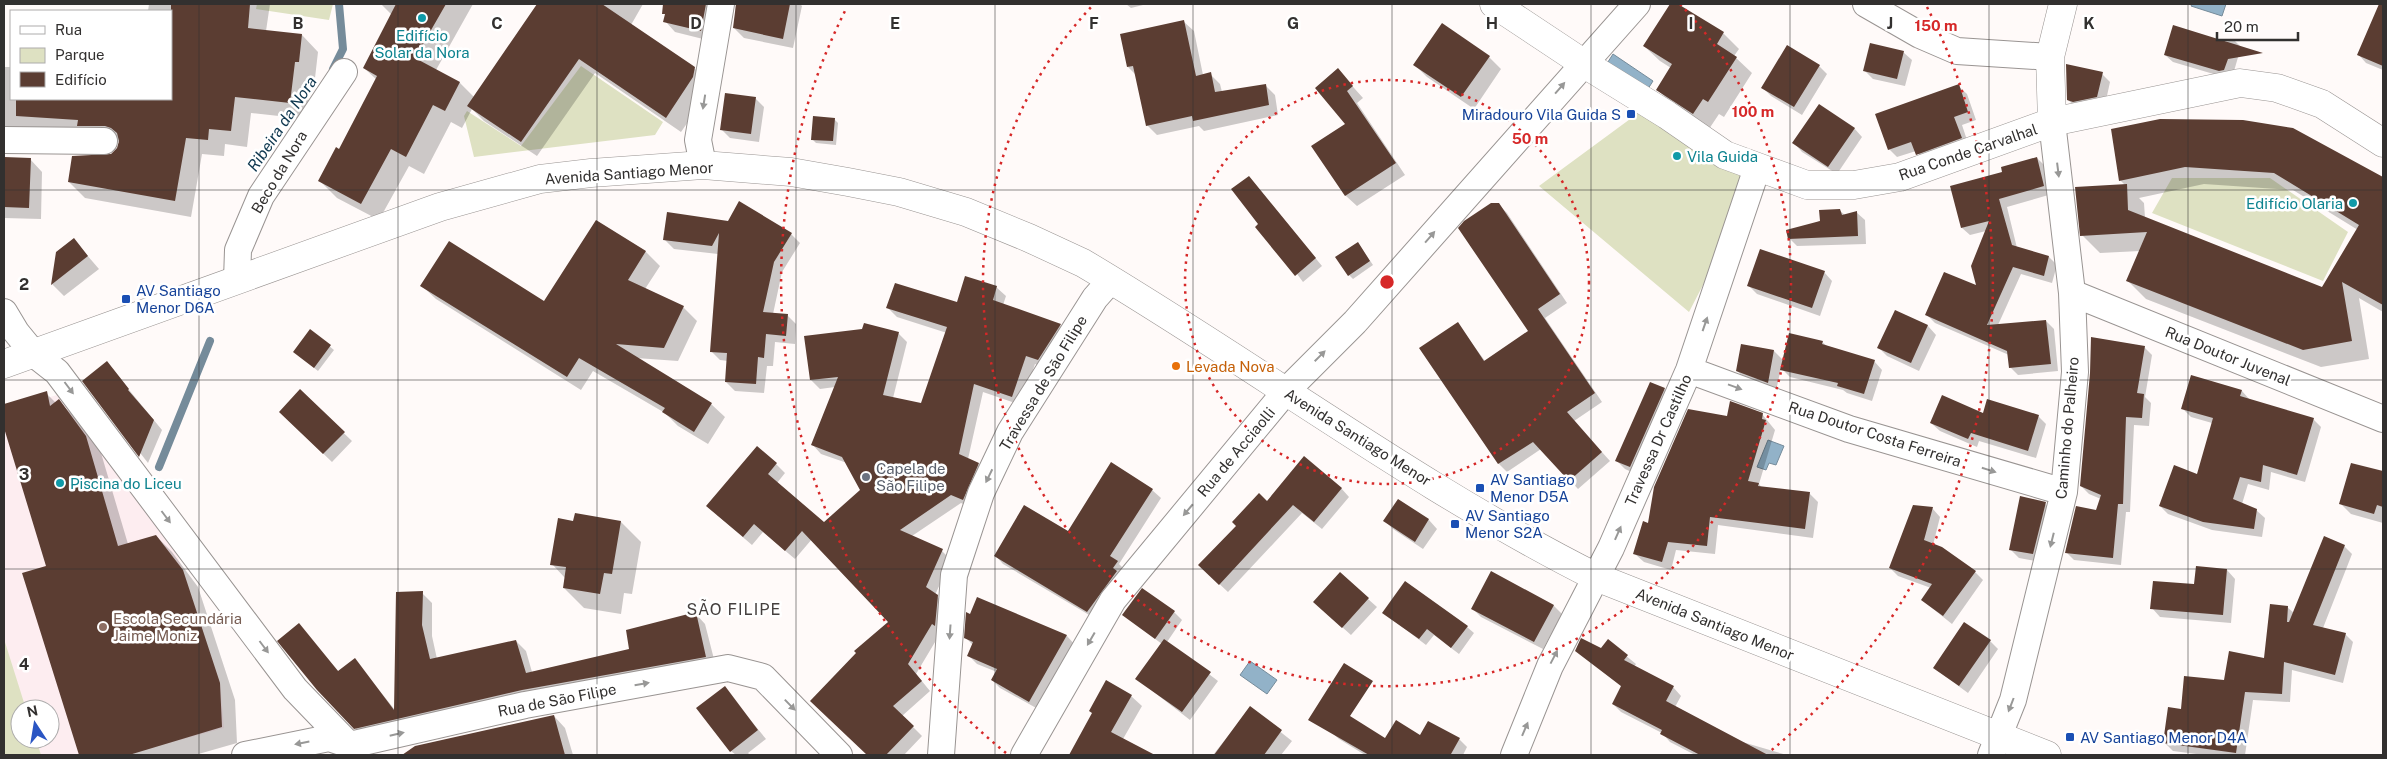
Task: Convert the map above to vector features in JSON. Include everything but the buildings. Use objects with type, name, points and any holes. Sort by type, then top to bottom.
[{"type":"main road","name":"Rua Conde Carvalhal","points":[[1494,4],[1667,115],[1725,155],[1807,185],[1854,185],[1900,177],[2052,122],[2240,83],[2277,88],[2322,104],[2383,142]]},
{"type":"main road","name":"Caminho do Palheiro","points":[[2052,122],[2050,57],[2063,4]]},
{"type":"main road","name":"Avenida Santiago Menor","points":[[4,364],[440,207],[540,179],[703,165],[792,172],[899,192],[966,212],[1083,263],[1462,503],[1556,557],[1596,577],[1994,746],[2046,755]]},
{"type":"street","points":[[703,165],[698,140],[721,4]]},
{"type":"street","name":"Rua de Acciaolli","points":[[1024,755],[1113,600],[1286,391],[1355,322],[1583,62],[1637,4]]},
{"type":"street","points":[[1866,4],[1920,35],[1956,51],[2050,57]]},
{"type":"street","name":"Beco da Nora","points":[[237,280],[238,250],[261,196],[344,72]]},
{"type":"street","name":"Caminho do Palheiro","points":[[1994,746],[2014,700],[2064,492],[2075,372],[2072,293],[2052,122]]},
{"type":"street","points":[[4,140],[104,141]]},
{"type":"street","name":"Travessa Dr Castilho","points":[[1514,755],[1550,666],[1611,548],[1689,370],[1758,168]]},
{"type":"street","name":"Travessa de São Filipe","points":[[941,755],[954,575],[981,493],[1010,432],[1095,298],[1111,280]]},
{"type":"street","name":"Rua Doutor Juvenal","points":[[2072,293],[2383,419]]},
{"type":"street","points":[[4,312],[16,332],[34,354],[57,372],[295,689],[354,750]]},
{"type":"street","name":"Rua Doutor Costa Ferreira","points":[[1689,370],[1849,429],[2064,492]]},
{"type":"street","name":"Rua de São Filipe","points":[[245,755],[330,738],[354,750],[525,705],[728,668],[763,678],[839,755]]},
{"type":"shaded area","name":"Escola Secundária Jaime Moniz","points":[[64,393],[168,533],[183,570],[220,683],[224,728],[125,755],[4,755],[4,410]]},
{"type":"green space","points":[[257,4],[333,4],[329,20],[256,9]]},
{"type":"green space","points":[[581,66],[663,122],[655,135],[474,157],[464,116],[467,111],[521,146]]},
{"type":"green space","points":[[1641,111],[1750,170],[1718,256],[1689,312],[1539,186]]},
{"type":"green space","points":[[2172,178],[2270,178],[2348,232],[2323,281],[2152,213]]},
{"type":"green space","points":[[4,639],[23,699],[10,699],[10,749],[39,749],[41,755],[4,755]]},
{"type":"water","points":[[2192,4],[2226,4],[2222,16],[2191,6]]},
{"type":"water","points":[[1613,54],[1653,81],[1646,92],[1606,65]]},
{"type":"water","points":[[1768,440],[1784,446],[1776,465],[1769,463],[1766,470],[1757,467]]},
{"type":"water","points":[[1250,661],[1277,680],[1267,694],[1240,675]]},
{"type":"waterway","name":"Ribeira da Nora","points":[[333,69],[343,49],[339,4]]},
{"type":"waterway","name":"Ribeira da Nora","points":[[159,467],[210,341]]},
{"type":"place","name":"Edifício Solar da Nora","points":[[422,18]]},
{"type":"place","name":"Miradouro Vila Guida S","points":[[1631,114]]},
{"type":"place","name":"Vila Guida","points":[[1677,156]]},
{"type":"place","name":"Edifício Olaria","points":[[2353,203]]},
{"type":"place","name":"AV Santiago Menor D6A","points":[[126,299]]},
{"type":"place","name":"Levada Nova","points":[[1176,366]]},
{"type":"place","name":"Capela de São Filipe","points":[[866,477]]},
{"type":"place","name":"Piscina do Liceu","points":[[60,483]]},
{"type":"place","name":"AV Santiago Menor D5A","points":[[1480,488]]},
{"type":"place","name":"AV Santiago Menor S2A","points":[[1455,524]]},
{"type":"place","name":"Escola Secundária Jaime Moniz","points":[[103,627]]},
{"type":"place","name":"AV Santiago Menor D4A","points":[[2070,737]]},
{"type":"district","name":"SÃO FILIPE","points":[[734,609]]}]
